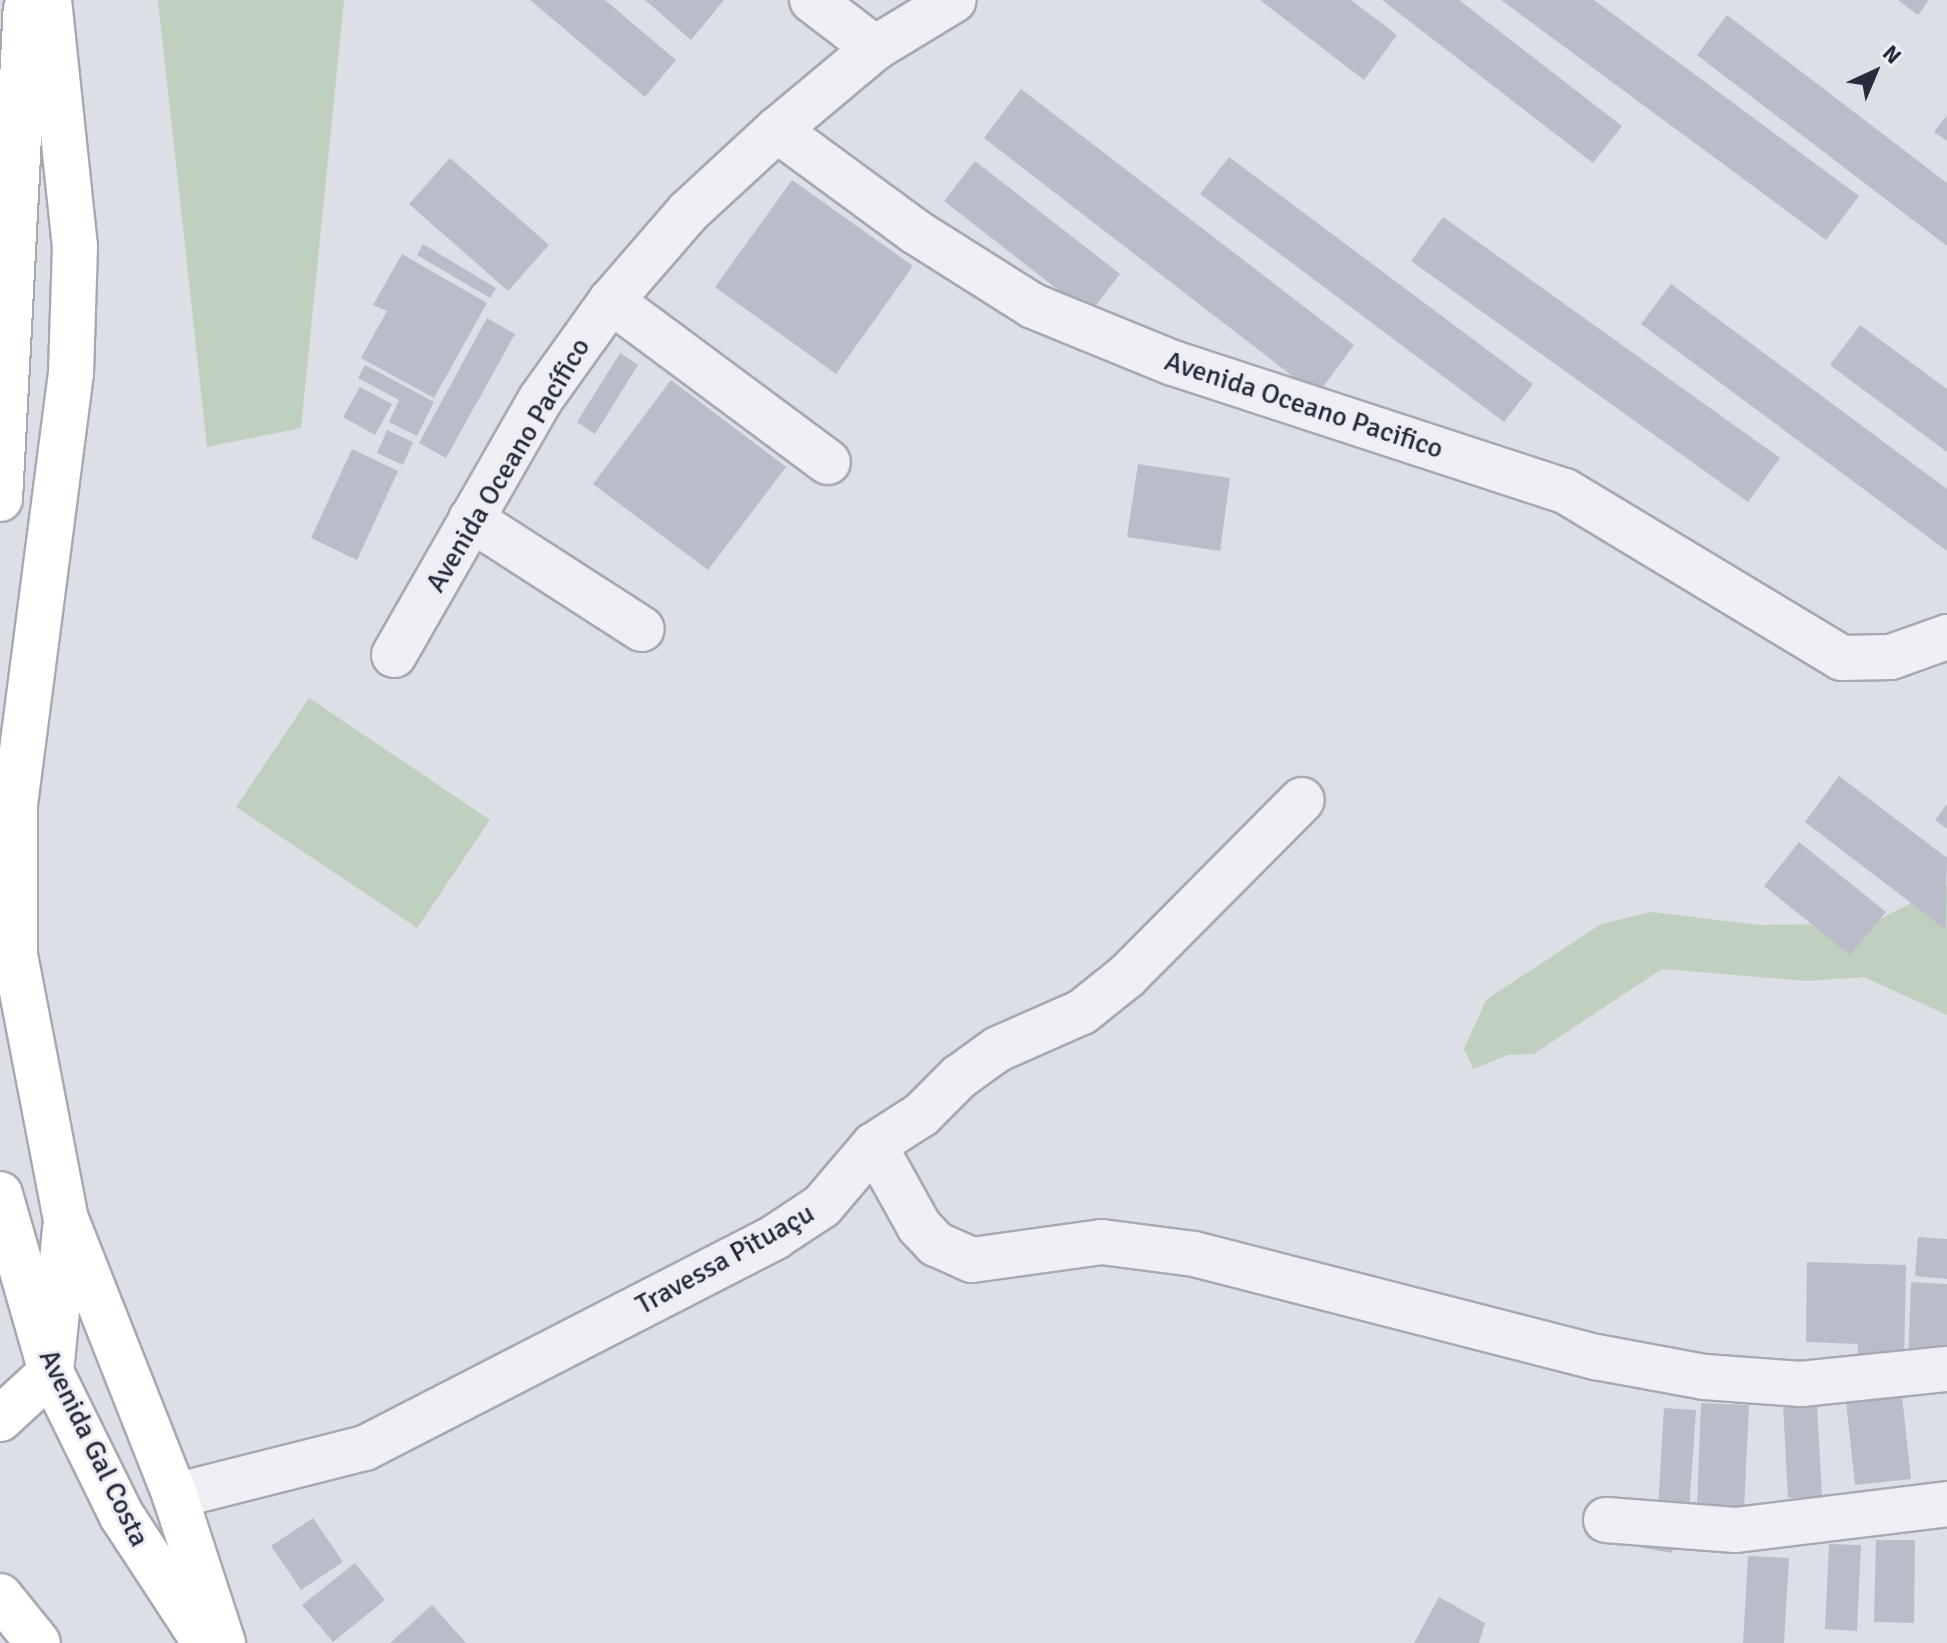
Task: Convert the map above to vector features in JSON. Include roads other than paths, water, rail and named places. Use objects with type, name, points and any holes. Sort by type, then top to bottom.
[{"type":"main road","points":[[0,499],[26,0]]},
{"type":"main road","points":[[49,0],[75,246],[71,373],[15,806],[15,955],[66,1219],[175,1496],[223,1643]]},
{"type":"main road","points":[[3,449],[27,487],[47,559]]},
{"type":"main road","name":"Avenida Gal Costa","points":[[0,1194],[51,1372],[122,1516],[205,1643]]},
{"type":"main road","points":[[0,1419],[51,1372],[66,1219]]},
{"type":"main road","points":[[0,1596],[38,1643]]},
{"type":"street","points":[[812,0],[875,48]]},
{"type":"street","name":"Avenida Oceano Pacífico","points":[[394,655],[471,519],[611,301],[688,212],[777,130],[875,48],[954,0]]},
{"type":"street","name":"Avenida Oceano Pacifico","points":[[777,130],[916,232],[1033,306],[1173,363],[1565,491],[1842,658],[1891,657],[1947,637]]},
{"type":"street","points":[[611,301],[828,462]]},
{"type":"street","points":[[471,519],[642,629]]},
{"type":"street","name":"Travessa Pituaçu","points":[[175,1496],[365,1448],[775,1237],[822,1206],[874,1145],[998,1049],[1082,1012],[1165,944],[1302,800]]},
{"type":"street","points":[[874,1145],[919,1226],[972,1260],[1102,1242],[1194,1254],[1596,1357],[1705,1377],[1801,1384],[1947,1369]]},
{"type":"street","points":[[1606,1520],[1725,1530],[1814,1525],[1947,1504]]}]
